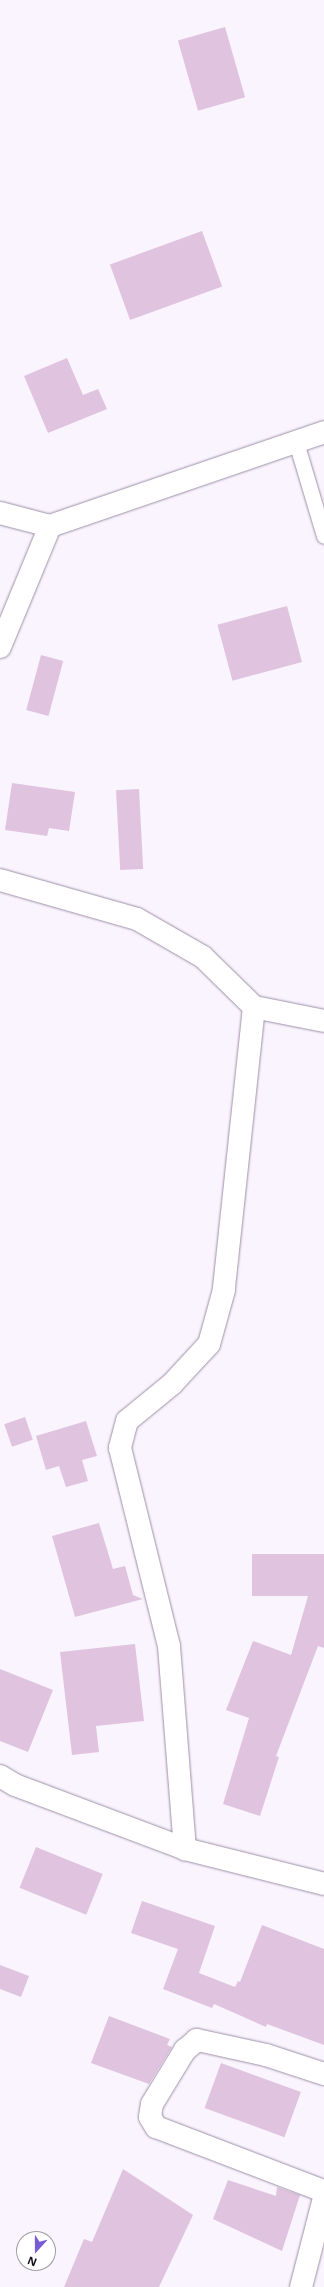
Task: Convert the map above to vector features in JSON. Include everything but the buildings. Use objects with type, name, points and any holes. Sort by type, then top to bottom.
[{"type":"street","points":[[0,513],[50,526],[324,432]]},
{"type":"street","points":[[0,647],[50,526]]},
{"type":"street","points":[[0,880],[137,918],[203,957],[254,1007],[324,1021]]},
{"type":"street","points":[[185,1849],[169,1646],[120,1448],[127,1421],[172,1384],[209,1344],[224,1290],[254,1007]]},
{"type":"street","points":[[0,1776],[15,1785],[185,1849],[324,1884]]},
{"type":"street","points":[[324,2074],[266,2055],[197,2040],[185,2050],[152,2104],[150,2118],[156,2127],[324,2191]]},
{"type":"street","points":[[301,2287],[324,2198]]},
{"type":"lane","points":[[296,442],[324,536]]}]
